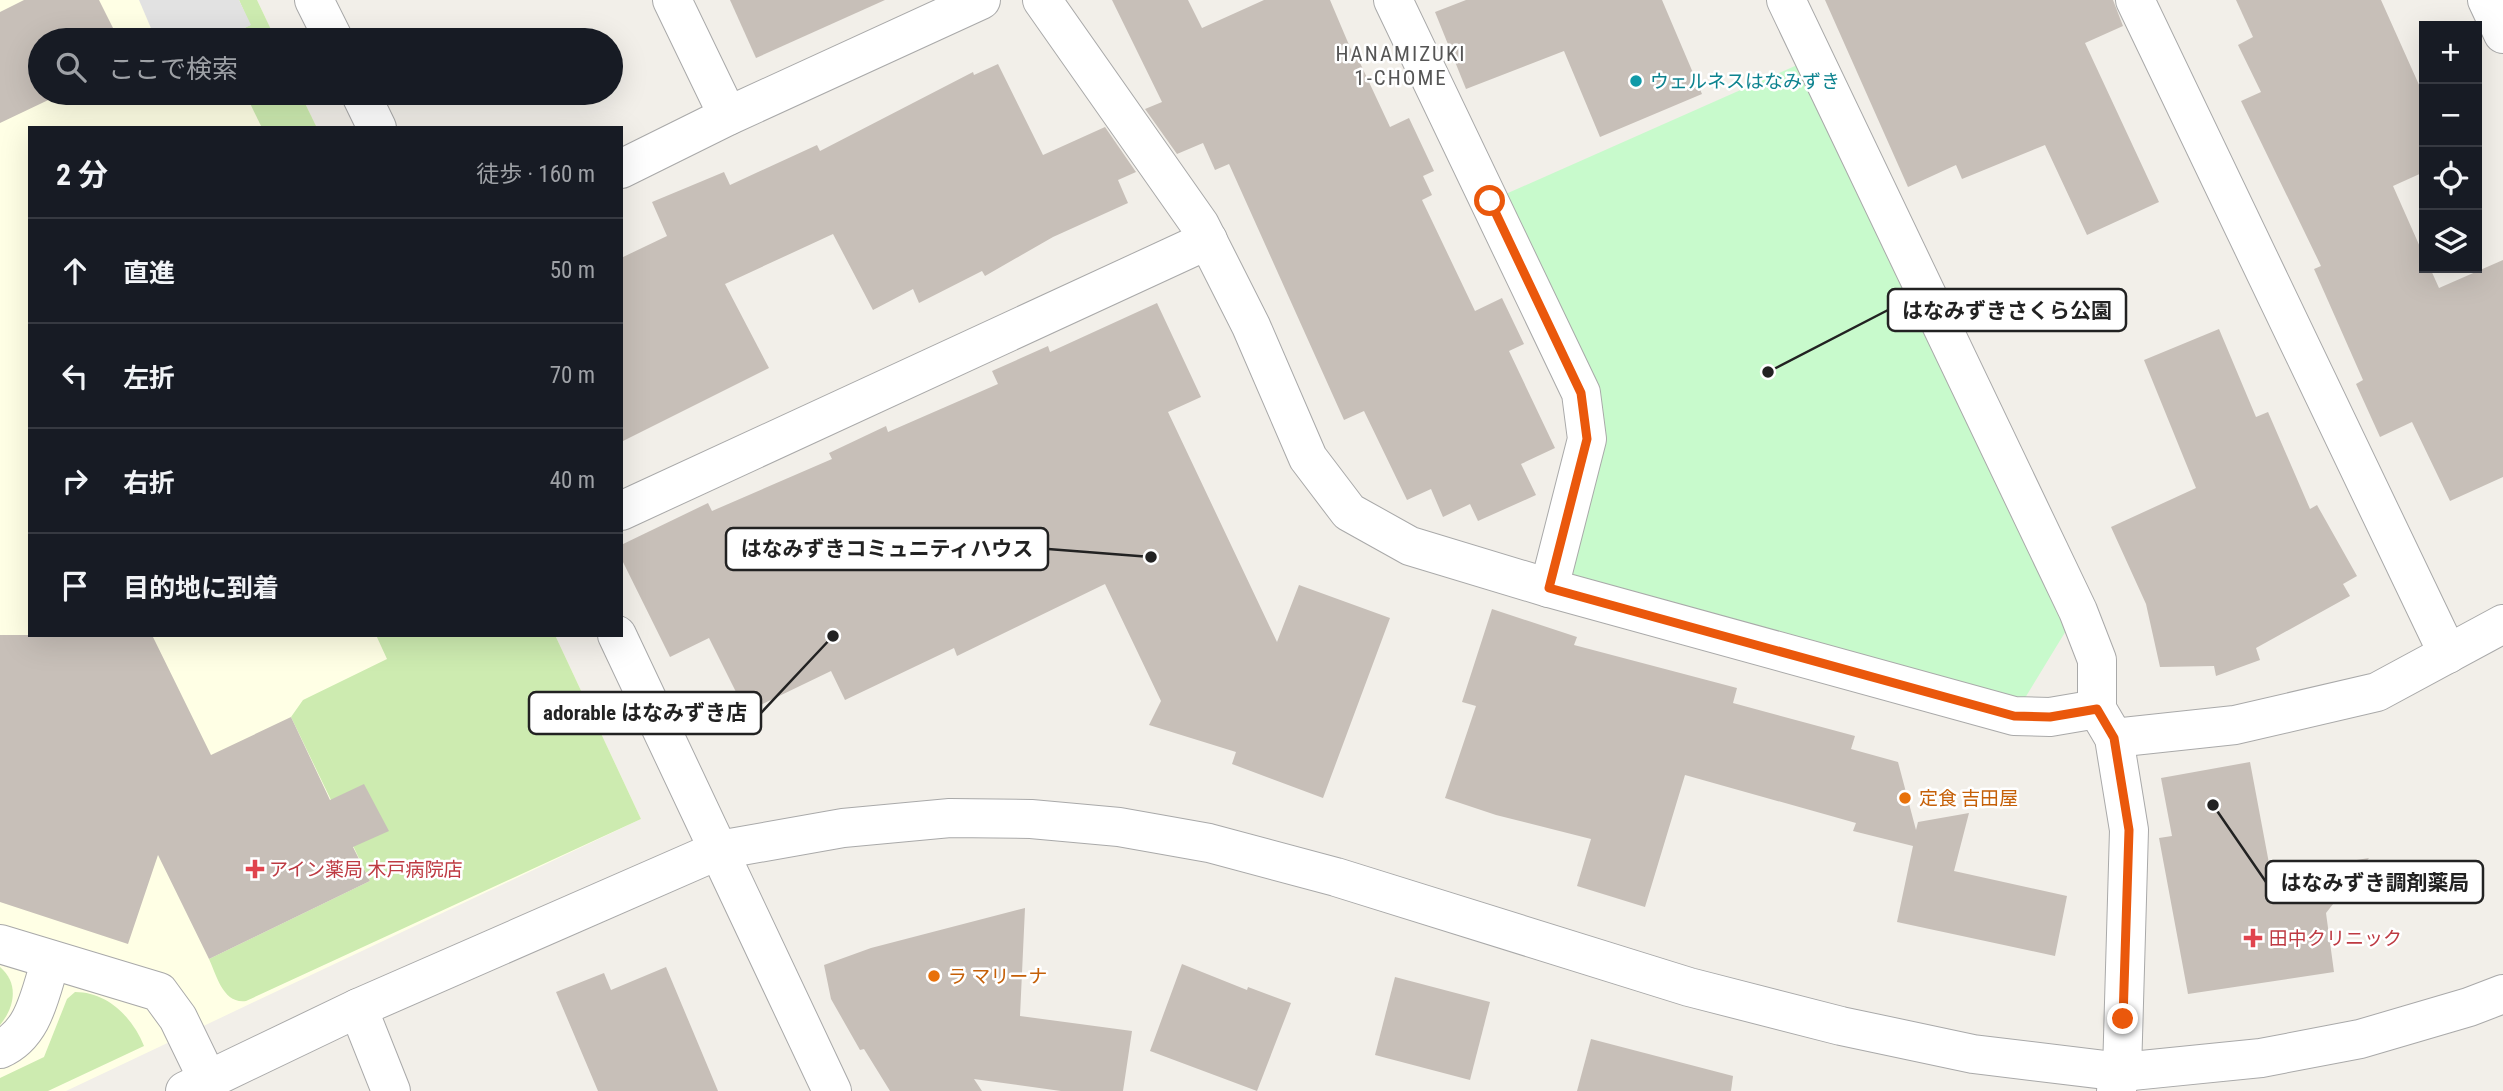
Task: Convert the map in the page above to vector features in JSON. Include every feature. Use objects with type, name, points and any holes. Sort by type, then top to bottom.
[{"type":"street","points":[[314,0],[328,28]]},
{"type":"street","points":[[672,0],[729,116]]},
{"type":"street","points":[[623,168],[981,0]]},
{"type":"street","points":[[1042,0],[1200,225],[1251,326],[1308,458],[1349,512],[1410,546],[1549,588],[2014,716],[2050,717],[2106,724],[2235,725],[2377,692],[2503,624]]},
{"type":"street","points":[[1393,0],[1581,393],[1587,439],[1549,588]]},
{"type":"street","points":[[1786,0],[2078,611],[2096,660],[2106,724],[2129,830],[2119,1082]]},
{"type":"street","points":[[2135,0],[2448,654]]},
{"type":"street","points":[[2487,0],[2503,33]]},
{"type":"street","points":[[365,105],[376,126]]},
{"type":"street","points":[[623,510],[1208,240]]},
{"type":"street","points":[[618,637],[832,1091]]},
{"type":"street","points":[[0,944],[159,992],[178,1018],[196,1085],[358,1009],[719,850],[842,828],[950,818],[1031,819],[1119,827],[1209,843],[1336,877],[1689,987],[1841,1026],[2119,1082],[2360,1039],[2469,1007],[2503,994]]},
{"type":"street","points":[[0,1049],[30,1024],[51,960]]},
{"type":"street","points":[[358,1009],[391,1091]]},
{"type":"shaded area","points":[[0,0],[257,0],[270,28],[28,28],[28,105],[306,105],[316,126],[28,126],[28,637],[556,637],[641,819],[66,1091],[0,1091]]},
{"type":"shaded area","points":[[139,0],[239,0],[251,25],[245,28],[151,28]]},
{"type":"green space","points":[[239,0],[257,0],[270,28],[244,28],[250,25]]},
{"type":"green space","points":[[1813,58],[2078,611],[2014,716],[1549,588],[1587,439],[1490,201]]},
{"type":"green space","points":[[251,105],[306,105],[316,126],[261,126]]},
{"type":"green space","points":[[377,637],[556,637],[641,819],[246,1001],[238,1001],[226,994],[209,959],[370,881],[291,717],[303,700],[387,659]]},
{"type":"green space","points":[[0,967],[10,980],[13,995],[9,1011],[0,1025]]},
{"type":"green space","points":[[75,992],[98,996],[118,1008],[133,1026],[144,1046],[48,1091],[0,1091],[0,1078],[44,1057],[67,999]]},
{"type":"building","points":[[24,0],[99,0],[113,28],[28,28],[28,105],[38,105],[0,123],[0,12]]},
{"type":"building","points":[[730,0],[885,0],[756,58]]},
{"type":"building","points":[[1112,0],[1188,0],[1202,28],[1264,0],[1330,0],[1352,52],[1354,50],[1390,127],[1409,118],[1434,171],[1423,176],[1432,195],[1422,200],[1475,311],[1502,298],[1524,344],[1509,351],[1555,448],[1521,464],[1536,495],[1478,521],[1470,504],[1443,517],[1431,489],[1407,500],[1364,411],[1344,420],[1229,164],[1215,170],[1203,143],[1177,154],[1145,109],[1162,102]]},
{"type":"building","points":[[1466,0],[1662,0],[1702,94],[1600,137],[1564,51],[1466,89],[1435,12]]},
{"type":"building","points":[[1825,0],[2113,0],[2123,26],[2085,43],[2159,202],[2087,235],[2045,145],[1962,179],[1956,165],[1908,187]]},
{"type":"building","points":[[2236,0],[2381,0],[2419,85],[2419,174],[2393,186],[2419,245],[2419,273],[2432,273],[2439,288],[2473,273],[2482,273],[2482,269],[2503,260],[2503,477],[2450,501],[2412,422],[2380,437],[2356,384],[2363,380],[2314,269],[2321,266],[2241,101],[2261,92],[2238,45],[2253,37]]},
{"type":"building","points":[[998,64],[1043,155],[1105,127],[1136,172],[1118,180],[1128,203],[1053,237],[985,276],[982,271],[919,303],[913,289],[873,310],[833,234],[725,284],[769,368],[623,441],[623,257],[667,236],[652,202],[724,172],[730,185],[817,145],[820,151],[973,72],[974,75]]},
{"type":"building","points":[[1157,303],[1201,397],[1168,412],[1277,642],[1299,585],[1390,618],[1323,798],[1232,764],[1236,752],[1149,725],[1161,701],[1105,584],[957,656],[954,648],[845,700],[831,671],[746,712],[709,638],[670,657],[623,562],[623,544],[708,503],[712,511],[832,459],[829,453],[886,426],[888,432],[998,384],[992,371],[1048,346],[1050,352]]},
{"type":"building","points":[[2219,329],[2256,417],[2268,412],[2310,509],[2317,505],[2357,576],[2343,584],[2350,596],[2256,648],[2260,660],[2216,676],[2214,666],[2160,667],[2146,604],[2111,527],[2196,488],[2144,360]]},
{"type":"building","points":[[1492,609],[1577,637],[1574,645],[1737,688],[1733,703],[1855,736],[1851,749],[1898,762],[1916,830],[1918,822],[1969,813],[1954,871],[2067,896],[2055,956],[1897,922],[1913,846],[1853,831],[1856,823],[1685,775],[1645,907],[1577,886],[1591,839],[1496,815],[1445,798],[1476,706],[1462,702]]},
{"type":"building","points":[[0,635],[153,637],[211,755],[291,717],[330,800],[364,784],[389,831],[353,847],[370,881],[209,959],[158,855],[128,944],[0,902]]},
{"type":"building","points":[[2250,762],[2271,874],[2369,858],[2326,913],[2334,972],[2188,994],[2159,838],[2172,836],[2161,778]]},
{"type":"building","points":[[1025,908],[1020,1016],[1132,1031],[1123,1091],[1061,1091],[974,1079],[982,1091],[890,1091],[864,1049],[860,1050],[831,999],[824,965],[871,948]]},
{"type":"building","points":[[1182,964],[1247,990],[1248,987],[1291,1003],[1257,1091],[1150,1051]]},
{"type":"building","points":[[666,967],[718,1091],[598,1091],[556,992],[604,973],[611,990]]},
{"type":"building","points":[[1395,977],[1490,1002],[1470,1080],[1375,1055]]},
{"type":"building","points":[[1591,1039],[1733,1076],[1731,1091],[1577,1091]]},
{"type":"place","name":"ウェルネスはなみずき","points":[[1636,81]]},
{"type":"place","name":"はなみずきさくら公園","points":[[1768,372]]},
{"type":"place","name":"はなみずきコミュニティハウス","points":[[1151,557]]},
{"type":"place","name":"adorable はなみずき店","points":[[833,636]]},
{"type":"place","name":"定食 吉田屋","points":[[1905,798]]},
{"type":"place","name":"はなみずき調剤薬局","points":[[2213,805]]},
{"type":"place","name":"アイン薬局 木戸病院店","points":[[255,869]]},
{"type":"place","name":"田中クリニック","points":[[2253,938]]},
{"type":"place","name":"ラ マリーナ","points":[[934,976]]},
{"type":"district","name":"HANAMIZUKI 1-CHOME","points":[[1401,66]]},
{"type":"route","points":[[1490,201],[1581,393],[1587,439],[1549,588],[2014,716],[2050,717],[2097,709],[2114,738],[2129,830],[2123,1019]]}]
